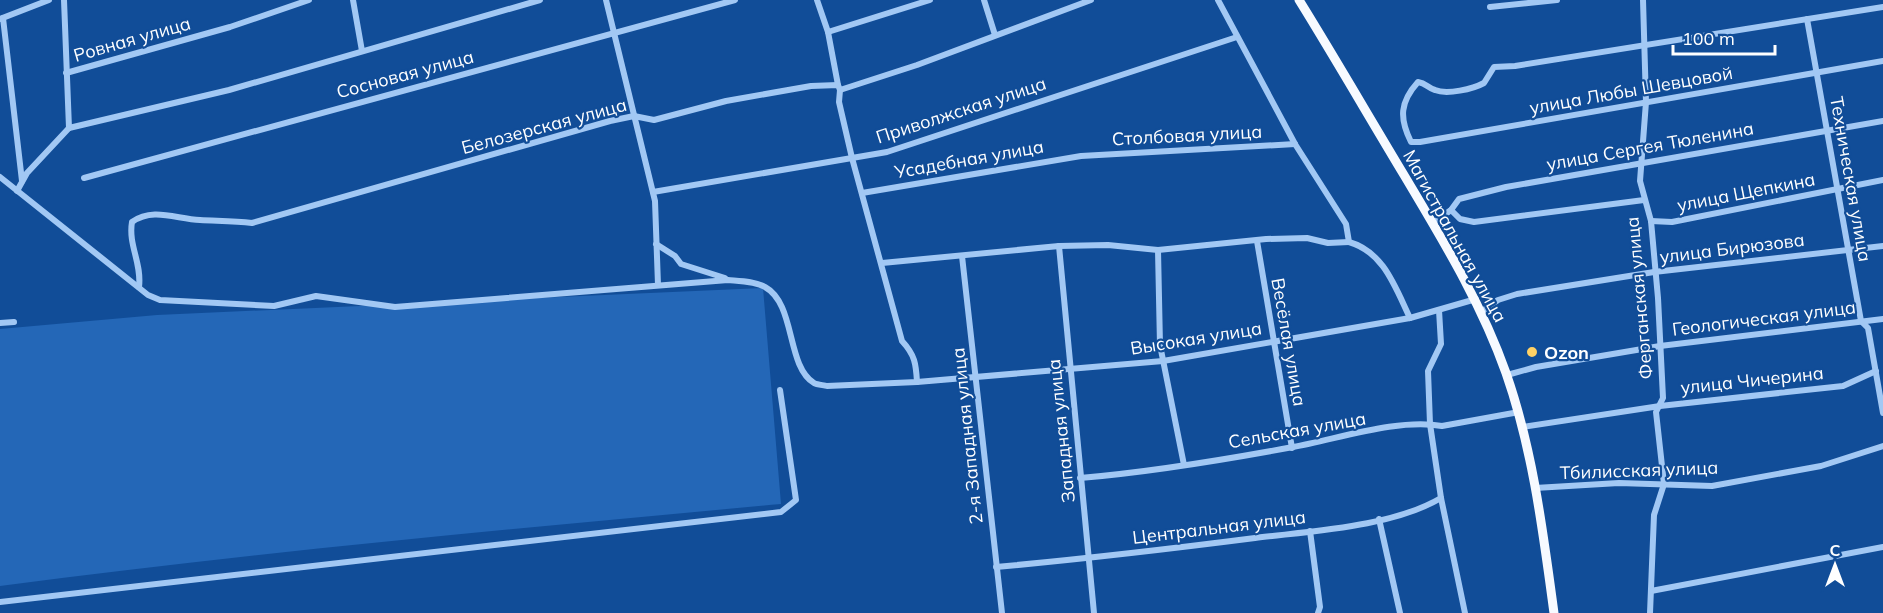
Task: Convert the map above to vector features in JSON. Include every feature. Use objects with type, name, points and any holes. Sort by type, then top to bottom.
[{"type":"highway","name":"Магистральная улица","points":[[1299,0],[1476,299],[1507,375],[1519,412],[1535,488],[1554,613]]},
{"type":"street","points":[[22,182],[2,19],[49,0]]},
{"type":"street","points":[[64,0],[69,128]]},
{"type":"street","name":"Ровная улица","points":[[66,73],[230,27],[309,0]]},
{"type":"street","points":[[353,0],[362,51]]},
{"type":"street","points":[[17,190],[27,173],[69,128],[229,90],[540,0]]},
{"type":"street","points":[[606,0],[653,192],[658,285]]},
{"type":"street","name":"Сосновая улица","points":[[84,178],[735,0]]},
{"type":"street","points":[[817,0],[828,32],[839,88],[839,102],[852,158],[902,341],[912,352],[915,360],[916,382]]},
{"type":"street","points":[[828,32],[930,0]]},
{"type":"street","points":[[984,0],[995,34]]},
{"type":"street","name":"Белозерская улица","points":[[139,287],[141,272],[130,235],[132,222],[141,216],[162,214],[198,220],[252,223],[599,124],[634,116],[654,120],[726,101],[811,86],[839,88],[917,65],[1090,0]]},
{"type":"street","points":[[1218,0],[1295,144],[1346,224],[1349,242]]},
{"type":"street","points":[[1490,7],[1557,0]]},
{"type":"street","name":"Ферганская улица","points":[[1643,0],[1646,102],[1640,181],[1651,221],[1658,298],[1663,398],[1656,412],[1664,484]]},
{"type":"street","points":[[1643,45],[1883,7]]},
{"type":"street","name":"Техническая улица","points":[[1807,19],[1818,73],[1825,130],[1861,321],[1868,328],[1883,413]]},
{"type":"street","name":"Приволжская улица","points":[[653,192],[887,152],[1237,37]]},
{"type":"street","name":"улица Любы Шевцовой","points":[[1643,45],[1515,66],[1494,67],[1484,83],[1449,92],[1434,90],[1426,82],[1418,81],[1407,94],[1401,110],[1404,128],[1411,142],[1420,142],[1883,61]]},
{"type":"street","name":"улица Сергея Тюленина","points":[[1433,223],[1451,210],[1459,199],[1474,194],[1641,162],[1883,121]]},
{"type":"street","name":"Столбовая улица","points":[[1081,156],[1295,144]]},
{"type":"street","name":"Усадебная улица","points":[[862,193],[1081,156]]},
{"type":"street","points":[[0,177],[139,287],[160,300],[274,306],[316,296],[395,307],[728,279]]},
{"type":"street","name":"улица Щепкина","points":[[1651,221],[1672,222],[1883,180]]},
{"type":"street","points":[[1451,210],[1460,219],[1474,222],[1644,200]]},
{"type":"street","points":[[882,263],[1059,246],[1108,244],[1158,250],[1306,238],[1328,243],[1349,242],[1364,246],[1380,260],[1410,318]]},
{"type":"street","name":"Весёлая улица","points":[[1257,241],[1292,447]]},
{"type":"street","points":[[656,244],[675,256],[681,264],[728,279]]},
{"type":"street","name":"Западная улица","points":[[1059,246],[1094,613]]},
{"type":"street","name":"улица Бирюзова","points":[[1481,312],[1498,300],[1517,294],[1654,272],[1883,246]]},
{"type":"street","points":[[1158,250],[1159,331],[1184,465]]},
{"type":"street","name":"2-я Западная улица","points":[[962,256],[1002,613]]},
{"type":"street","name":"Высокая улица","points":[[728,279],[765,286],[775,296],[802,368],[813,383],[841,386],[976,378],[1163,361],[1410,318],[1476,299]]},
{"type":"street","points":[[1439,310],[1441,344],[1428,371],[1430,424],[1441,498],[1465,613]]},
{"type":"street","name":"Геологическая улица","points":[[1507,375],[1536,367],[1660,346],[1883,319]]},
{"type":"street","points":[[0,323],[14,322]]},
{"type":"street","name":"улица Чичерина","points":[[1522,427],[1660,406],[1844,386],[1876,372]]},
{"type":"street","points":[[0,602],[781,512],[796,500],[780,390]]},
{"type":"street","name":"Сельская улица","points":[[1080,478],[1184,465],[1398,426],[1430,424],[1442,426],[1519,412]]},
{"type":"street","name":"Тбилисская улица","points":[[1535,488],[1619,483],[1712,486],[1821,466],[1883,446]]},
{"type":"street","points":[[1650,613],[1654,515],[1664,484]]},
{"type":"street","name":"Центральная улица","points":[[996,567],[1311,531],[1379,519],[1423,508],[1441,498]]},
{"type":"street","points":[[1379,519],[1400,613]]},
{"type":"street","points":[[1311,531],[1320,609],[1318,613]]},
{"type":"street","points":[[1651,591],[1883,547]]},
{"type":"shaded area","points":[[763,288],[781,504],[292,551],[0,586],[0,329],[157,315]]},
{"type":"place","name":"Ozon","points":[[1532,352]]}]
